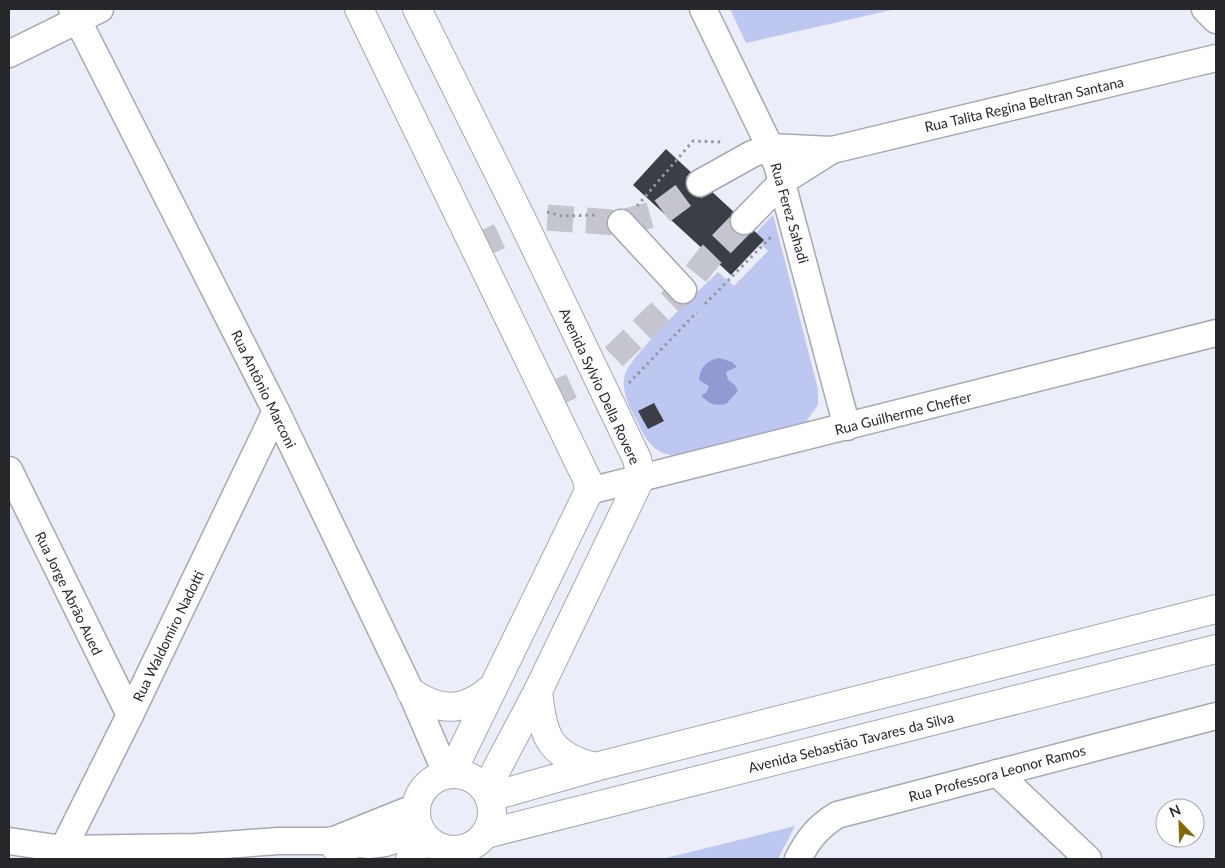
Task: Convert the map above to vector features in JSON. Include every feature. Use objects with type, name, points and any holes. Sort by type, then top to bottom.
[{"type":"main road","points":[[359,9],[548,398],[587,480],[589,491],[449,774]]},
{"type":"main road","name":"Avenida Sylvio Della Rovere","points":[[417,9],[524,224],[637,459],[640,478],[488,793]]},
{"type":"main road","points":[[488,793],[1216,609]]},
{"type":"main road","name":"Avenida Sebastião Tavares da Silva","points":[[471,848],[1216,649]]},
{"type":"main road","points":[[411,692],[427,703],[441,707],[455,707],[469,703],[493,687]]},
{"type":"main road","points":[[538,691],[541,720],[545,734],[553,746],[563,756],[595,767]]},
{"type":"main road","points":[[449,774],[473,778],[488,793],[493,812],[471,848],[443,849],[418,834],[424,788],[436,778],[449,774]]},
{"type":"street","name":"Rua Ferez Sahadi","points":[[704,9],[770,147],[783,182],[847,427]]},
{"type":"street","points":[[1205,9],[1216,20]]},
{"type":"street","points":[[9,54],[83,12]]},
{"type":"street","name":"Rua Antônio Marconi","points":[[83,12],[449,774]]},
{"type":"street","name":"Rua Talita Regina Beltran Santana","points":[[700,183],[770,147],[832,150],[1216,58]]},
{"type":"street","name":"Rua Talita Regina Beltran Santana","points":[[744,221],[783,182],[832,150]]},
{"type":"street","points":[[619,215],[683,290]]},
{"type":"street","name":"Rua Guilherme Cheffer","points":[[589,491],[1216,333]]},
{"type":"street","name":"Rua Waldomiro Nadotti","points":[[60,854],[130,715],[276,411]]},
{"type":"street","name":"Rua Jorge Abrão Aued","points":[[9,470],[130,715]]},
{"type":"street","name":"Rua Professora Leonor Ramos","points":[[798,859],[806,841],[820,826],[837,815],[1216,716]]},
{"type":"street","points":[[997,773],[1088,859]]},
{"type":"street","points":[[9,841],[60,854],[278,841],[338,850],[418,834]]},
{"type":"path","points":[[542,209],[562,216],[619,215],[693,141],[730,143]]},
{"type":"path","points":[[629,390],[631,379],[774,234],[776,243]]},
{"type":"shaded area","points":[[730,9],[896,9],[746,43]]},
{"type":"shaded area","points":[[773,215],[818,389],[818,405],[805,423],[674,456],[666,454],[655,448],[647,440],[627,401],[624,378],[628,368],[650,340],[718,272],[734,286],[768,251],[753,236]]},
{"type":"shaded area","points":[[719,358],[732,362],[737,367],[726,372],[728,380],[735,385],[738,391],[726,404],[718,405],[712,404],[701,395],[706,393],[709,386],[699,380],[705,365],[711,360]]},
{"type":"shaded area","points":[[795,826],[778,859],[662,859]]},
{"type":"building","points":[[666,149],[764,240],[731,275],[633,185]]},
{"type":"building","points":[[654,403],[664,421],[648,429],[638,411]]},
{"type":"tunnel","points":[[476,247],[541,217],[621,223],[661,212],[700,183]]},
{"type":"tunnel","points":[[548,397],[595,375],[683,290],[710,256],[744,221]]}]
